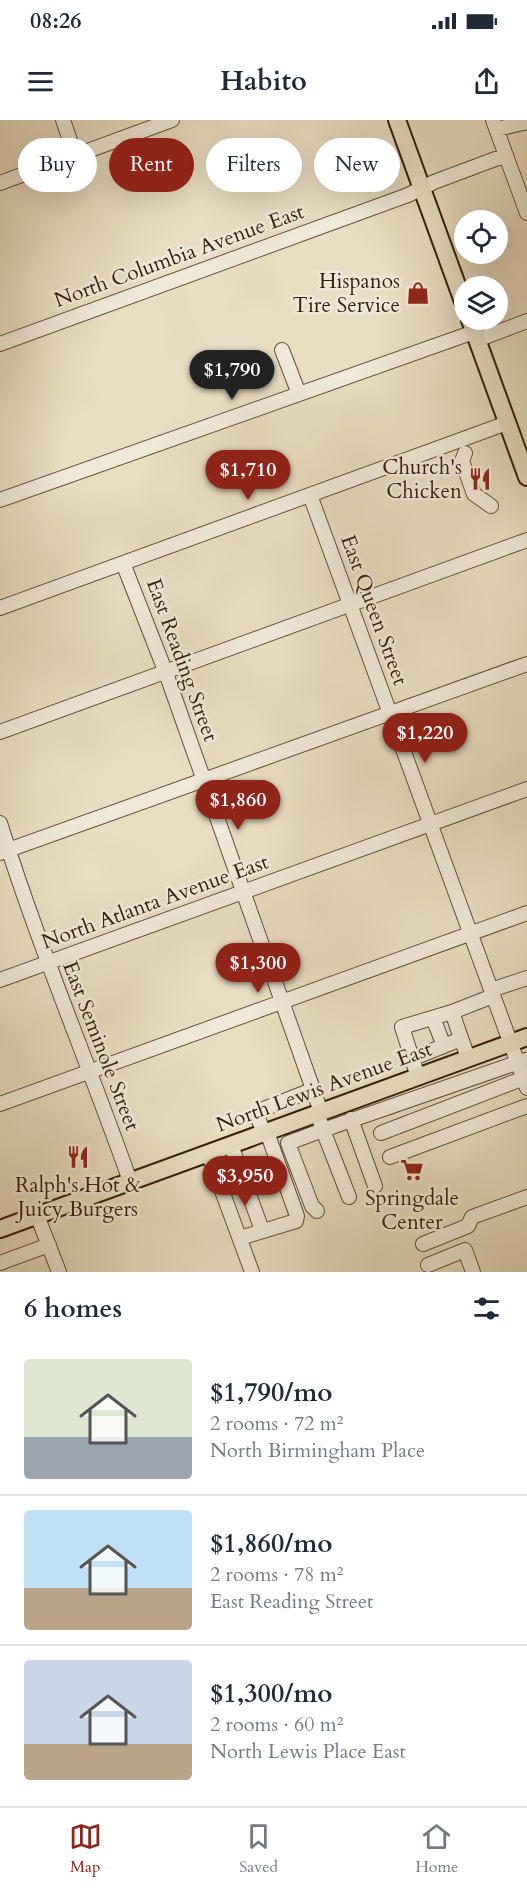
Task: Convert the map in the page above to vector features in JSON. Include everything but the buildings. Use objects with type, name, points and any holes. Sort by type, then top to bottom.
[{"type":"main road","points":[[398,120],[454,277]]},
{"type":"main road","points":[[474,330],[527,477]]},
{"type":"main road","name":"North Lewis Avenue East","points":[[0,1229],[527,1037]]},
{"type":"street","points":[[63,120],[69,138]]},
{"type":"street","points":[[97,147],[172,120]]},
{"type":"street","points":[[527,122],[495,125],[506,155],[521,179],[527,213]]},
{"type":"street","name":"North Columbia Avenue East","points":[[0,344],[506,155]]},
{"type":"street","points":[[0,183],[18,176]]},
{"type":"street","points":[[508,324],[527,321]]},
{"type":"street","points":[[0,500],[474,330]]},
{"type":"street","points":[[282,350],[299,394]]},
{"type":"street","points":[[0,609],[507,423]]},
{"type":"street","points":[[465,453],[462,461],[474,494],[491,506]]},
{"type":"street","name":"East Queen Street","points":[[310,495],[492,993],[511,1043],[523,1061],[526,1081]]},
{"type":"street","points":[[0,732],[527,540]]},
{"type":"street","name":"East Reading Street","points":[[123,563],[166,673],[312,1090],[323,1130],[350,1197]]},
{"type":"street","points":[[4,851],[527,664]]},
{"type":"street","name":"North Atlanta Avenue East","points":[[0,980],[527,789]]},
{"type":"street","name":"East Seminole Street","points":[[0,823],[4,851],[91,1072],[130,1181]]},
{"type":"street","points":[[0,1104],[527,913]]},
{"type":"street","points":[[418,1077],[402,1027],[452,1012],[527,978]]},
{"type":"street","points":[[452,1012],[468,1058]]},
{"type":"street","points":[[433,1018],[444,1046]]},
{"type":"street","points":[[411,1059],[461,1039]]},
{"type":"street","points":[[317,1210],[312,1206],[288,1143],[351,1119],[523,1061]]},
{"type":"street","points":[[381,1133],[526,1081]]},
{"type":"street","points":[[240,1238],[296,1221],[297,1216],[276,1156],[258,1118],[261,1110],[312,1090]]},
{"type":"street","points":[[390,1157],[527,1106]]},
{"type":"street","points":[[351,1119],[375,1186]]},
{"type":"street","points":[[231,1145],[262,1230]]},
{"type":"street","points":[[276,1156],[291,1150]]},
{"type":"street","points":[[208,1153],[252,1272]]},
{"type":"street","points":[[473,1272],[465,1250],[428,1268],[422,1238],[468,1226],[472,1217],[527,1197]]},
{"type":"street","points":[[37,1215],[59,1272]]},
{"type":"street","points":[[0,1263],[49,1245]]},
{"type":"place","name":"Hispanos Tire Service","points":[[418,293]]},
{"type":"place","name":"Church's Chicken","points":[[480,479]]},
{"type":"place","name":"Ralph's Hot & Juicy Burgers","points":[[78,1157]]},
{"type":"place","name":"Springdale Center","points":[[412,1170]]}]
